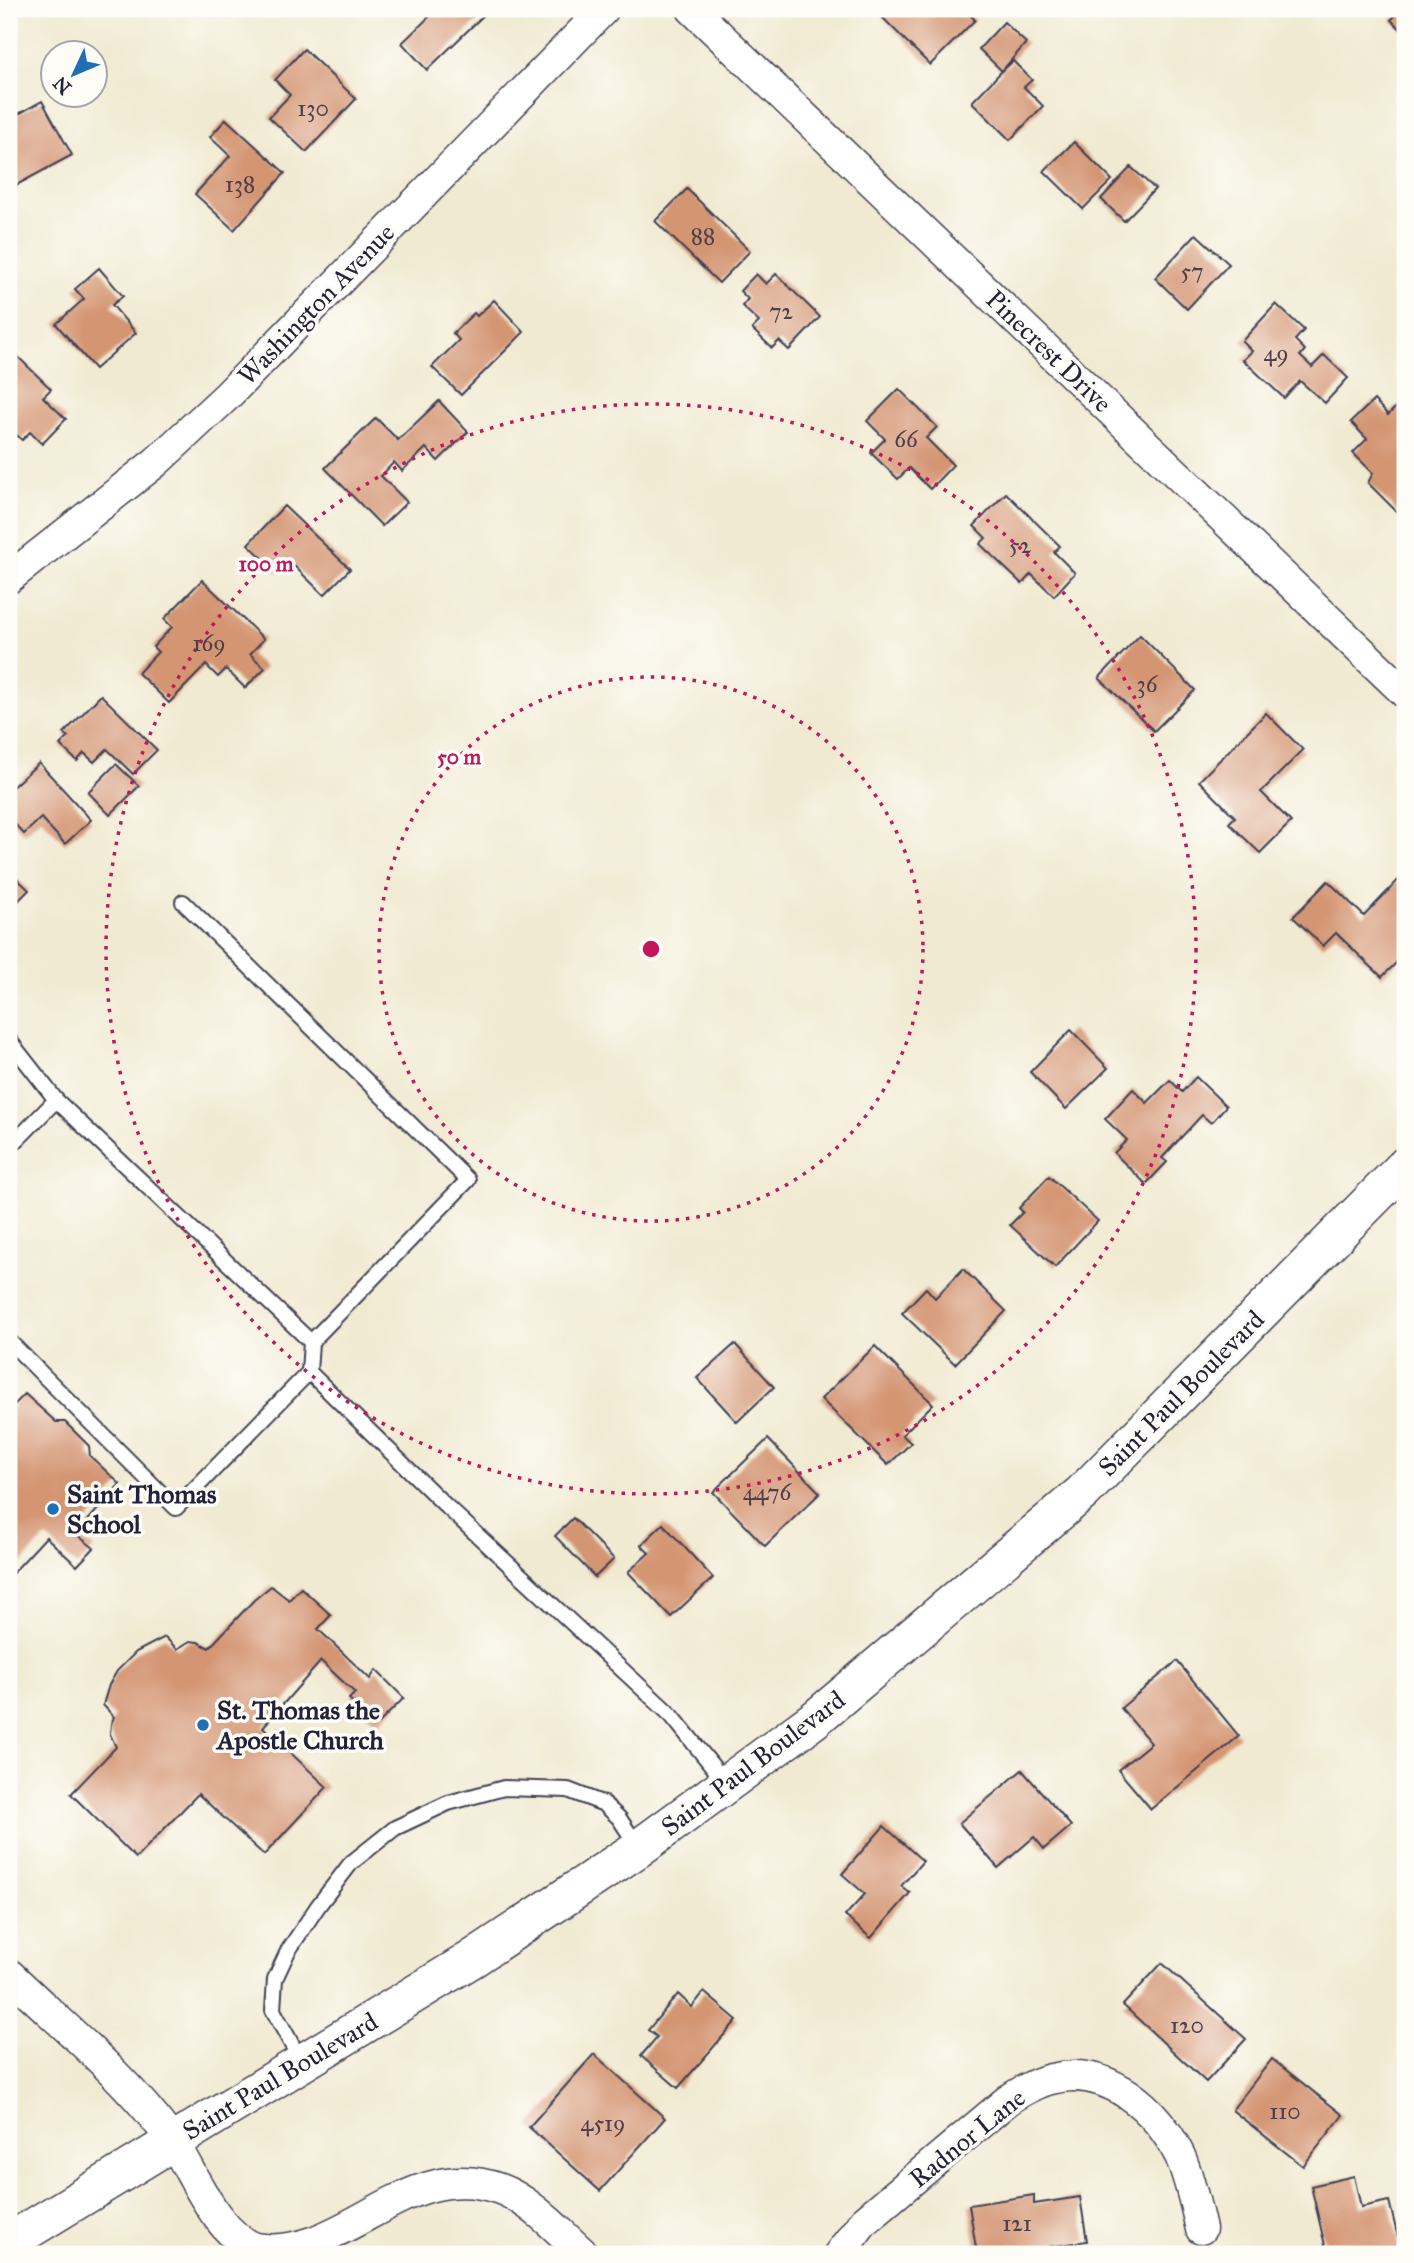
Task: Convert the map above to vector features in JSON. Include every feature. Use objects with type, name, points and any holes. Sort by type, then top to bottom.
[{"type":"street","name":"Washington Avenue","points":[[9,578],[156,462],[228,395],[604,9]]},
{"type":"street","name":"Pinecrest Drive","points":[[692,9],[1405,693]]},
{"type":"street","name":"Saint Paul Boulevard","points":[[9,2242],[472,1959],[639,1848],[815,1719],[1082,1493],[1405,1166]]},
{"type":"street","points":[[9,1974],[138,2098],[173,2142],[212,2210],[233,2233],[255,2248],[276,2251],[304,2250],[333,2239],[415,2193],[449,2183],[461,2183],[501,2189],[530,2207],[584,2254]]},
{"type":"street","name":"Radnor Lane","points":[[839,2254],[864,2221],[1008,2100],[1031,2086],[1053,2078],[1076,2076],[1102,2081],[1121,2089],[1151,2115],[1179,2155],[1191,2186],[1201,2229]]},
{"type":"lane","points":[[9,1341],[176,1508],[309,1372],[311,1342],[468,1180],[183,902]]},
{"type":"lane","points":[[9,1040],[56,1100],[311,1342]]},
{"type":"lane","points":[[9,1148],[56,1100]]},
{"type":"lane","points":[[309,1372],[445,1504],[672,1716],[727,1784]]},
{"type":"lane","points":[[302,2063],[273,2010],[275,1979],[288,1951],[351,1863],[396,1828],[448,1803],[504,1788],[568,1790],[604,1804],[619,1818],[639,1848]]},
{"type":"building","points":[[421,9],[490,9],[427,70],[402,43],[429,17]]},
{"type":"building","points":[[890,9],[965,9],[975,20],[930,65],[882,17]]},
{"type":"building","points":[[1405,9],[1405,33],[1391,20]]},
{"type":"building","points":[[1004,22],[1026,43],[1002,71],[979,49]]},
{"type":"building","points":[[304,49],[356,99],[306,152],[269,117],[290,95],[275,80]]},
{"type":"building","points":[[1013,61],[1032,80],[1024,87],[1043,106],[1010,140],[972,102]]},
{"type":"building","points":[[38,103],[38,108],[46,108],[72,155],[9,189],[9,119]]},
{"type":"building","points":[[226,119],[285,173],[234,230],[195,194],[230,156],[210,137]]},
{"type":"building","points":[[1074,142],[1112,180],[1083,209],[1044,171]]},
{"type":"building","points":[[1131,167],[1155,189],[1124,221],[1101,199]]},
{"type":"building","points":[[687,189],[750,251],[719,283],[655,221]]},
{"type":"building","points":[[1196,234],[1229,264],[1187,309],[1155,278]]},
{"type":"building","points":[[99,268],[123,296],[112,305],[136,333],[95,369],[56,324],[84,299],[75,289]]},
{"type":"building","points":[[756,274],[766,284],[776,274],[820,317],[789,350],[779,341],[772,348],[752,329],[759,322],[742,306],[748,299],[740,291]]},
{"type":"building","points":[[494,300],[524,332],[461,395],[432,367],[459,340],[453,333],[474,313],[477,316]]},
{"type":"building","points":[[1276,304],[1304,330],[1295,340],[1305,350],[1300,356],[1312,367],[1324,355],[1348,378],[1325,403],[1300,381],[1284,398],[1243,360],[1252,351],[1242,341]]},
{"type":"building","points":[[9,348],[51,389],[43,397],[66,419],[42,444],[30,432],[22,440],[9,428]]},
{"type":"building","points":[[899,389],[937,427],[926,438],[953,465],[930,489],[909,468],[898,479],[871,453],[885,439],[867,421]]},
{"type":"building","points":[[1374,400],[1388,415],[1398,405],[1405,413],[1405,435],[1402,438],[1405,441],[1405,520],[1368,483],[1373,473],[1353,453],[1367,439],[1351,422]]},
{"type":"building","points":[[439,401],[468,432],[438,461],[426,448],[402,471],[394,462],[381,476],[407,502],[382,526],[325,468],[376,418],[398,440]]},
{"type":"building","points":[[1006,493],[1060,546],[1054,552],[1075,573],[1054,596],[1031,574],[1022,584],[980,544],[986,538],[974,526]]},
{"type":"building","points":[[284,506],[350,569],[324,595],[289,561],[278,573],[248,544]]},
{"type":"building","points":[[202,580],[264,639],[250,654],[265,668],[245,688],[226,669],[218,677],[206,665],[169,703],[138,673],[158,652],[153,647],[172,627],[164,619]]},
{"type":"building","points":[[1140,635],[1195,690],[1154,731],[1099,678]]},
{"type":"building","points":[[101,695],[157,750],[133,774],[107,749],[94,762],[84,753],[77,761],[60,745],[68,737],[64,733]]},
{"type":"building","points":[[1266,713],[1303,750],[1261,792],[1291,822],[1260,853],[1229,823],[1235,817],[1199,781]]},
{"type":"building","points":[[39,763],[91,820],[65,844],[41,818],[24,834],[9,818],[9,790]]},
{"type":"building","points":[[116,764],[139,786],[110,815],[88,792]]},
{"type":"building","points":[[9,871],[29,890],[9,910]]},
{"type":"building","points":[[1405,873],[1405,954],[1382,977],[1336,933],[1323,946],[1293,917],[1328,881],[1364,916]]},
{"type":"building","points":[[1071,1030],[1108,1068],[1066,1109],[1030,1072]]},
{"type":"building","points":[[1196,1077],[1226,1106],[1211,1123],[1202,1115],[1162,1158],[1167,1162],[1146,1184],[1114,1153],[1127,1140],[1105,1119],[1133,1089],[1147,1103],[1170,1080],[1182,1092]]},
{"type":"building","points":[[1049,1176],[1098,1221],[1055,1267],[1010,1225],[1023,1212],[1019,1208]]},
{"type":"building","points":[[963,1269],[1006,1311],[955,1364],[902,1313],[926,1288],[935,1298]]},
{"type":"building","points":[[735,1344],[774,1387],[737,1422],[697,1378]]},
{"type":"building","points":[[875,1346],[933,1404],[902,1435],[911,1443],[888,1465],[821,1399]]},
{"type":"building","name":"Saint Thomas School","points":[[25,1394],[56,1422],[65,1422],[89,1446],[90,1456],[120,1484],[76,1534],[94,1548],[77,1566],[46,1537],[9,1577],[9,1410]]},
{"type":"building","points":[[768,1439],[820,1493],[765,1546],[713,1492]]},
{"type":"building","points":[[573,1518],[614,1559],[595,1577],[555,1536]]},
{"type":"building","points":[[663,1524],[713,1578],[671,1617],[628,1572],[649,1553],[641,1545]]},
{"type":"building","name":"St. Thomas the Apostle Church","points":[[271,1586],[289,1600],[301,1588],[331,1615],[318,1629],[370,1679],[376,1670],[404,1698],[378,1724],[349,1699],[355,1693],[321,1661],[263,1727],[327,1787],[264,1855],[198,1794],[136,1858],[71,1794],[116,1747],[110,1734],[114,1717],[103,1705],[109,1685],[117,1671],[136,1652],[165,1637],[177,1649],[190,1641],[209,1648],[254,1600]]},
{"type":"building","points":[[1177,1661],[1239,1736],[1151,1809],[1118,1770],[1151,1743],[1121,1708]]},
{"type":"building","points":[[1022,1770],[1071,1826],[1044,1849],[1034,1837],[998,1868],[959,1823]]},
{"type":"building","points":[[884,1826],[923,1861],[901,1886],[910,1893],[871,1938],[845,1916],[865,1894],[842,1874]]},
{"type":"building","points":[[1162,1963],[1246,2039],[1206,2082],[1123,2005]]},
{"type":"building","points":[[704,1992],[737,2020],[678,2088],[641,2056],[657,2037],[648,2030],[678,1994],[692,2007]]},
{"type":"building","points":[[594,2054],[665,2118],[600,2191],[529,2127]]},
{"type":"building","points":[[1272,2059],[1343,2115],[1303,2166],[1232,2110]]},
{"type":"building","points":[[1354,2176],[1361,2207],[1389,2201],[1402,2254],[1327,2254],[1311,2186]]},
{"type":"building","points":[[1034,2195],[1034,2204],[1080,2197],[1087,2241],[1048,2247],[1049,2254],[977,2254],[969,2205]]},
{"type":"place","name":"Saint Thomas School","points":[[53,1509]]},
{"type":"place","name":"St. Thomas the Apostle Church","points":[[203,1725]]}]
